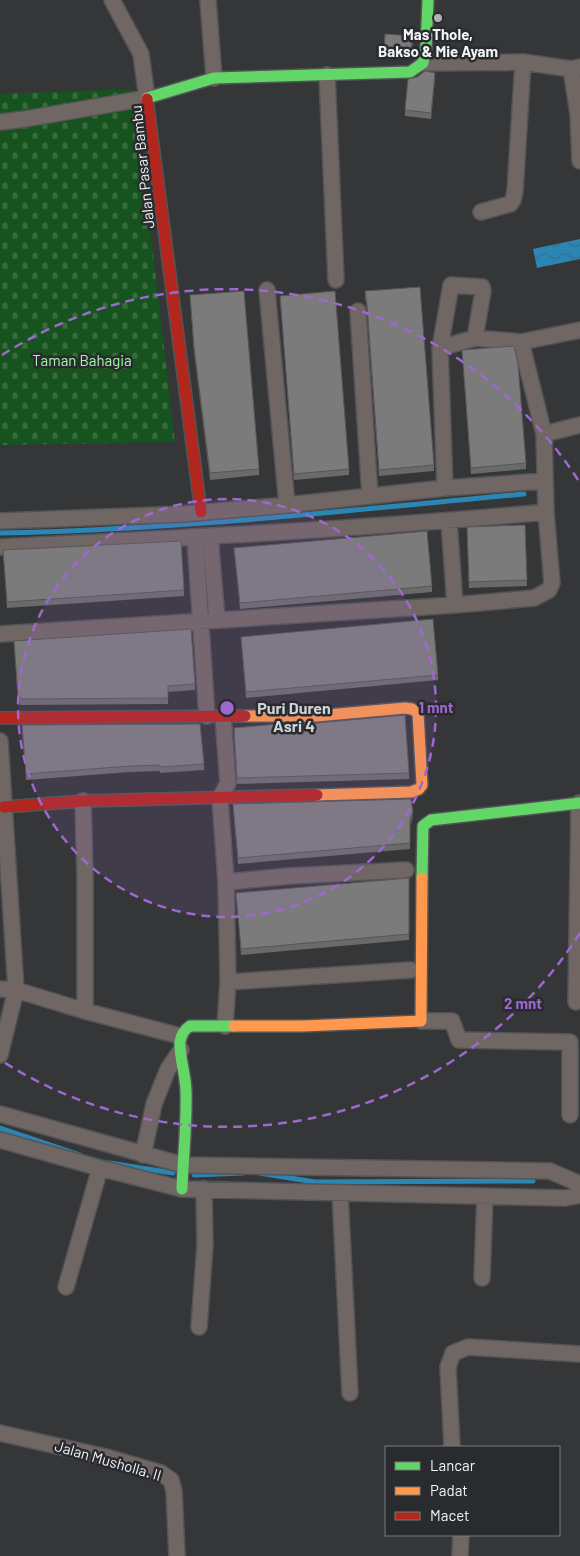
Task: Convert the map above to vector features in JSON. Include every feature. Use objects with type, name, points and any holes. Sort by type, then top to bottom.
[{"type":"street","points":[[0,122],[147,98],[141,54],[112,0]]},
{"type":"street","points":[[208,0],[214,78]]},
{"type":"street","points":[[428,0],[426,48],[423,63],[522,62],[576,68],[580,161]]},
{"type":"street","points":[[481,212],[510,204],[513,200],[522,62]]},
{"type":"street","name":"Jalan Pasar Bambu","points":[[201,512],[147,98],[214,78],[410,72],[423,63]]},
{"type":"street","points":[[327,74],[336,280]]},
{"type":"street","points":[[445,488],[440,348],[451,285],[482,287],[483,291],[475,338]]},
{"type":"street","points":[[267,290],[287,505]]},
{"type":"street","points":[[358,311],[370,496]]},
{"type":"street","points":[[440,348],[475,338],[521,342],[580,330]]},
{"type":"street","points":[[0,634],[455,605],[534,598],[549,590],[552,583],[544,481],[544,434],[521,342]]},
{"type":"street","points":[[544,434],[580,425]]},
{"type":"street","points":[[207,716],[191,529],[201,512],[445,488],[544,481]]},
{"type":"street","points":[[0,547],[191,529],[449,521],[546,512]]},
{"type":"street","points":[[0,521],[191,529]]},
{"type":"street","points":[[449,521],[455,605]]},
{"type":"street","points":[[191,529],[217,620]]},
{"type":"street","points":[[0,718],[316,716],[405,708],[412,709],[418,713],[422,785],[419,789],[411,792],[83,801],[4,807]]},
{"type":"street","points":[[223,716],[228,783],[220,798],[226,882],[228,982],[225,1026]]},
{"type":"street","points":[[0,741],[16,990],[0,1055]]},
{"type":"street","points":[[83,801],[85,1011]]},
{"type":"street","points":[[421,1022],[423,826],[431,820],[580,803],[576,1002]]},
{"type":"street","points":[[226,882],[290,876],[406,870]]},
{"type":"street","points":[[228,982],[411,970]]},
{"type":"street","points":[[0,989],[16,990],[180,1043]]},
{"type":"street","points":[[143,1155],[154,1104],[185,1028],[190,1026],[303,1026],[452,1022],[459,1040],[570,1042],[570,1115]]},
{"type":"street","points":[[180,1043],[185,1076],[186,1108],[182,1189]]},
{"type":"street","points":[[0,1114],[183,1166],[550,1171],[580,1184]]},
{"type":"street","points":[[0,1140],[182,1189],[565,1198],[580,1195]]},
{"type":"street","points":[[66,1287],[100,1168]]},
{"type":"street","points":[[198,1327],[205,1245],[204,1189]]},
{"type":"street","points":[[340,1193],[350,1393]]},
{"type":"street","points":[[482,1278],[485,1196]]},
{"type":"street","points":[[452,1446],[448,1367],[453,1353],[468,1347],[580,1354]]},
{"type":"street","name":"Jalan Musholla. II","points":[[0,1433],[106,1457],[161,1473],[171,1480],[174,1491],[178,1556]]},
{"type":"street","points":[[460,1556],[462,1536]]},
{"type":"green space","name":"Taman Bahagia","points":[[134,89],[175,442],[0,445],[0,94]]},
{"type":"water","points":[[580,239],[580,259],[537,268],[533,249]]},
{"type":"building","points":[[385,34],[413,36],[411,49],[406,53],[384,52]]},
{"type":"building","points":[[425,71],[435,73],[431,113],[405,110],[408,79],[417,77]]},
{"type":"building","points":[[420,287],[434,465],[379,470],[365,291]]},
{"type":"building","points":[[244,291],[259,469],[210,473],[194,347],[190,295]]},
{"type":"building","points":[[335,291],[349,469],[294,474],[280,296]]},
{"type":"building","points":[[514,346],[518,364],[526,463],[471,468],[462,350]]},
{"type":"building","points":[[525,525],[527,580],[469,582],[467,527]]},
{"type":"building","points":[[427,531],[432,586],[240,603],[234,548]]},
{"type":"building","points":[[181,541],[184,590],[7,602],[3,550]]},
{"type":"building","points":[[433,619],[438,675],[246,692],[241,637]]},
{"type":"building","points":[[191,629],[195,684],[168,686],[168,698],[20,699],[20,696],[18,697],[14,641]]},
{"type":"building","points":[[405,715],[409,773],[237,778],[234,728]]},
{"type":"building","points":[[200,724],[204,764],[160,767],[160,765],[130,766],[26,774],[22,725]]},
{"type":"building","points":[[411,799],[413,812],[410,820],[410,843],[238,858],[233,804]]},
{"type":"building","points":[[409,878],[409,934],[241,949],[236,893]]},
{"type":"waterway","points":[[0,533],[197,524],[524,494]]},
{"type":"waterway","points":[[0,1128],[80,1155]]},
{"type":"waterway","points":[[109,1163],[173,1173]]},
{"type":"waterway","points":[[194,1175],[243,1173]]},
{"type":"waterway","points":[[259,1173],[315,1182],[533,1181]]},
{"type":"traffic: fast","points":[[147,99],[214,78],[410,72],[423,63],[426,48],[428,0]]},
{"type":"traffic: fast","points":[[422,878],[423,826],[431,820],[580,803]]},
{"type":"traffic: fast","points":[[182,1189],[186,1086],[180,1048],[181,1037],[190,1026],[234,1026]]},
{"type":"traffic: slow","points":[[245,716],[316,716],[405,708],[412,709],[418,713],[422,785],[419,789],[411,792],[317,795]]},
{"type":"traffic: slow","points":[[234,1026],[303,1026],[421,1021],[422,878]]},
{"type":"traffic: jam","points":[[147,99],[201,512]]},
{"type":"traffic: jam","points":[[0,718],[245,716]]},
{"type":"traffic: jam","points":[[4,807],[83,801],[317,795]]},
{"type":"place","name":"Mas Thole, Bakso & Mie Ayam","points":[[438,18]]},
{"type":"district","name":"Puri Duren Asri 4","points":[[294,717]]}]
